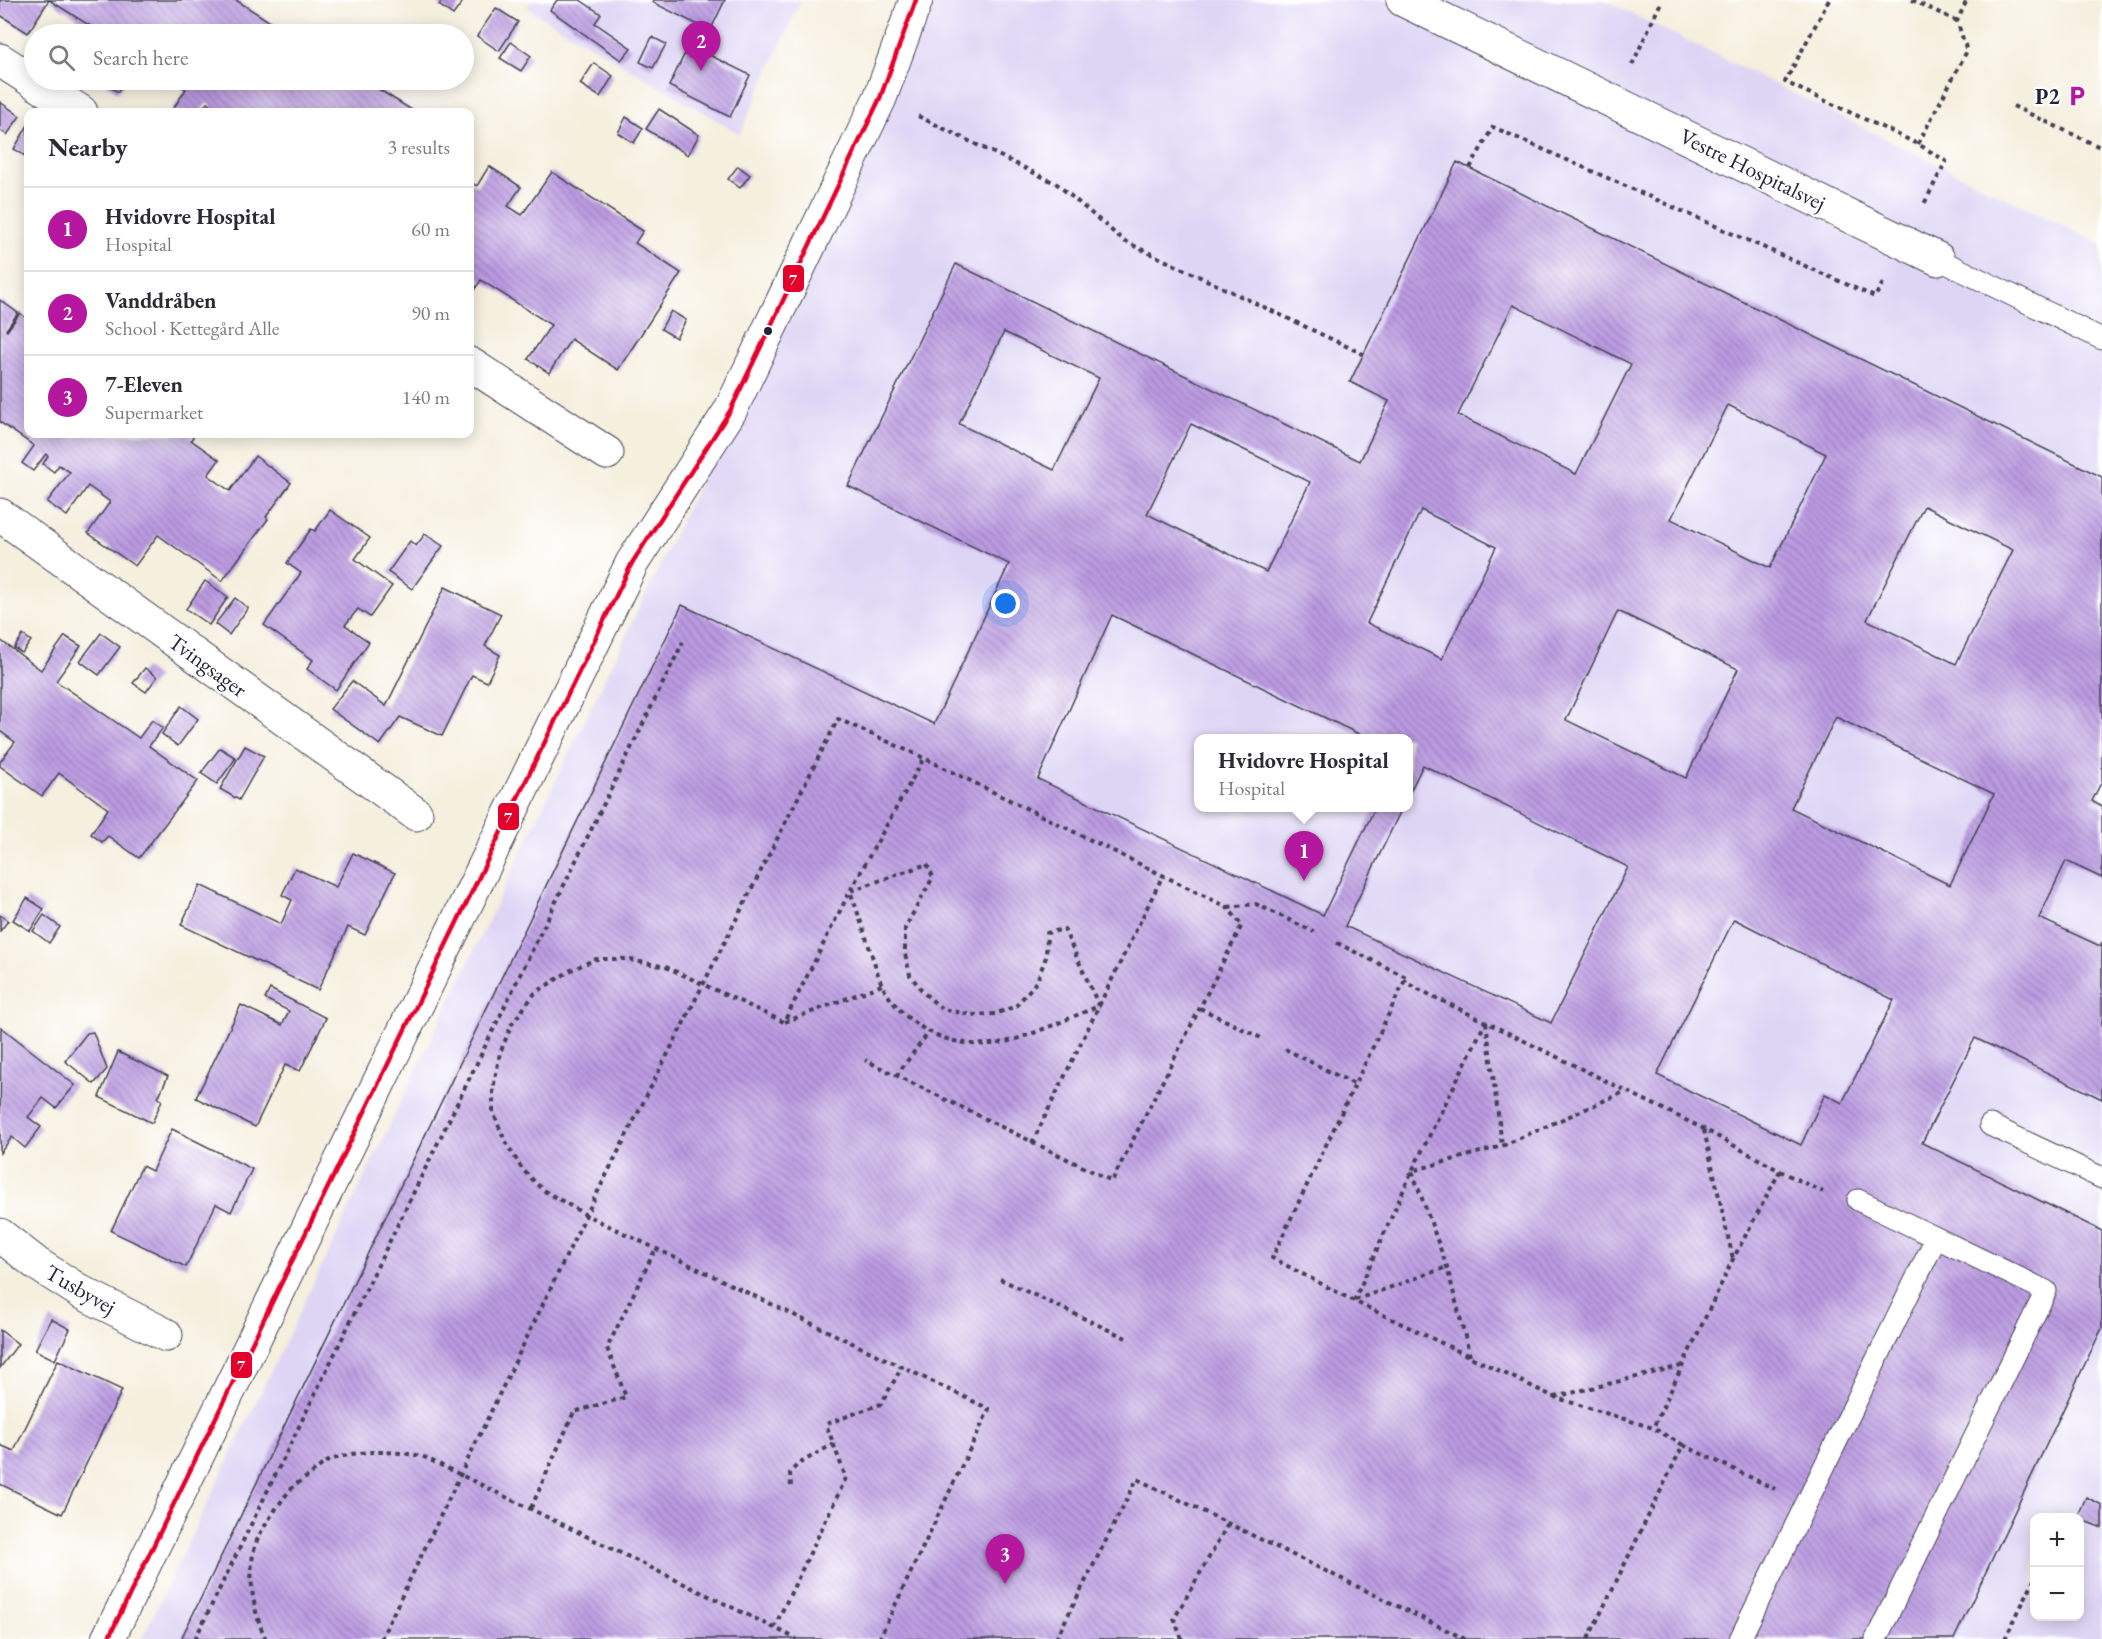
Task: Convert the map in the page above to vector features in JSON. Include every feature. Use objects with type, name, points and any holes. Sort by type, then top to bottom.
[{"type":"street","points":[[108,1639],[632,563],[730,411],[880,98],[916,0]]},
{"type":"street","name":"Vestre Hospitalsvej","points":[[1403,0],[1938,259]]},
{"type":"street","points":[[0,60],[24,75]]},
{"type":"street","points":[[47,90],[75,108]]},
{"type":"street","points":[[474,367],[607,453]]},
{"type":"street","name":"Tvingsager","points":[[0,515],[416,814]]},
{"type":"street","name":"Tusbyvej","points":[[0,1235],[37,1264],[81,1292],[166,1335]]},
{"type":"lane","name":"Vestre Hospitalsvej","points":[[1938,259],[2102,339]]},
{"type":"lane","points":[[1990,1125],[2102,1178]]},
{"type":"lane","points":[[1858,1200],[2046,1291],[1876,1639]]},
{"type":"lane","points":[[1740,1639],[1936,1238]]},
{"type":"path","points":[[1628,73],[1662,0]]},
{"type":"path","points":[[1912,0],[1958,21]]},
{"type":"path","points":[[1918,144],[1966,51],[1958,21],[1967,0]]},
{"type":"path","points":[[880,98],[1057,184],[1124,241],[1363,354]]},
{"type":"path","points":[[2013,106],[2102,148]]},
{"type":"path","points":[[195,1639],[683,642]]},
{"type":"path","points":[[381,1639],[586,1215],[838,719],[924,758],[1227,907],[1242,925],[1112,1181],[865,1060]]},
{"type":"path","points":[[784,1022],[850,891],[924,758]]},
{"type":"path","points":[[850,891],[927,864],[933,877],[905,928],[904,953],[910,975],[924,993],[942,1009],[972,1015],[995,1014],[1016,1005],[1037,981],[1046,957],[1047,933],[1064,928],[1099,1006]]},
{"type":"path","points":[[1032,1143],[1162,877]]},
{"type":"path","points":[[850,891],[882,986],[910,1020],[929,1032],[956,1042],[985,1044],[1013,1040],[1099,1006]]},
{"type":"path","points":[[1227,907],[1257,904],[1314,932]]},
{"type":"path","points":[[1337,943],[1408,978],[1354,1084],[1272,1258],[1354,1301],[1554,1397],[1653,1428],[1683,1446],[1806,1504]]},
{"type":"path","points":[[879,1639],[989,1409],[586,1215],[543,1190],[522,1169],[505,1141],[493,1112],[493,1089],[500,1053],[512,1024],[535,993],[571,970],[596,959],[625,959],[666,967],[784,1022],[882,986]]},
{"type":"path","points":[[1404,982],[1704,1129],[1780,1171],[1837,1198],[1858,1200]]},
{"type":"path","points":[[1200,1008],[1261,1038]]},
{"type":"path","points":[[1486,1021],[1502,1146]]},
{"type":"path","points":[[1354,1301],[1412,1172],[1486,1021]]},
{"type":"path","points":[[896,1076],[929,1032]]},
{"type":"path","points":[[1285,1049],[1354,1084]]},
{"type":"path","points":[[1412,1172],[1502,1146],[1626,1091]]},
{"type":"path","points":[[1704,1129],[1733,1259]]},
{"type":"path","points":[[1653,1428],[1733,1259],[1780,1171]]},
{"type":"path","points":[[1412,1172],[1447,1267],[1471,1357]]},
{"type":"path","points":[[531,1508],[574,1412],[627,1397],[606,1348],[656,1248]]},
{"type":"path","points":[[1354,1301],[1447,1267]]},
{"type":"path","points":[[1000,1279],[1126,1338]]},
{"type":"path","points":[[1554,1397],[1682,1365]]},
{"type":"path","points":[[774,1628],[846,1478],[826,1424],[881,1404],[902,1367]]},
{"type":"path","points":[[791,1486],[790,1473],[797,1465],[833,1444]]},
{"type":"path","points":[[1588,1639],[1683,1446]]},
{"type":"path","points":[[266,1639],[252,1598],[252,1566],[258,1537],[293,1487],[330,1460],[359,1454],[396,1451],[422,1456],[797,1639]]},
{"type":"path","points":[[1056,1639],[1137,1479],[1464,1639]]},
{"type":"path","points":[[1182,1639],[1174,1619],[1227,1524]]},
{"type":"path","points":[[2005,1639],[2030,1588]]},
{"type":"shaded area","points":[[532,0],[801,0],[740,134],[527,8]]},
{"type":"shaded area","points":[[932,0],[1604,0],[2102,245],[2102,1639],[142,1639]]},
{"type":"building","points":[[0,0],[49,0],[34,24],[24,24],[24,30],[0,15]]},
{"type":"building","points":[[49,0],[236,0],[273,24],[87,24]]},
{"type":"building","points":[[442,0],[464,0],[453,15],[439,5]]},
{"type":"building","points":[[557,0],[580,0],[601,14],[595,23],[631,48],[621,60],[550,10]]},
{"type":"building","points":[[653,0],[725,0],[710,31],[652,2]]},
{"type":"building","points":[[496,8],[518,22],[499,51],[477,36]]},
{"type":"building","points":[[652,37],[666,44],[653,68],[640,62]]},
{"type":"building","points":[[511,42],[531,56],[521,71],[500,58]]},
{"type":"building","points":[[689,45],[750,75],[730,117],[669,86]]},
{"type":"building","points":[[594,63],[613,76],[600,97],[580,84]]},
{"type":"building","points":[[185,90],[380,90],[409,108],[211,108],[212,106],[207,103],[203,108],[174,108]]},
{"type":"building","points":[[0,102],[20,116],[7,135],[0,130]]},
{"type":"building","points":[[659,109],[699,135],[688,155],[646,129]]},
{"type":"building","points":[[626,117],[643,128],[634,143],[618,133]]},
{"type":"building","points":[[24,132],[24,155],[14,149]]},
{"type":"building","points":[[1457,162],[2102,477],[2102,781],[2092,801],[2102,807],[2102,878],[2066,861],[2039,918],[2100,946],[2102,942],[2102,1099],[1975,1038],[1922,1143],[2102,1231],[2102,1328],[1954,1639],[181,1639],[682,605],[934,724],[1009,564],[848,486],[956,264],[1360,461],[1389,401],[1350,382]],"holes":[[[1513,305],[1631,364],[1576,474],[1458,415]],[[1004,332],[1099,378],[1054,470],[959,424]],[[1728,405],[1826,454],[1770,568],[1671,519]],[[1191,424],[1310,482],[1266,572],[1147,514]],[[1924,506],[2013,550],[1956,664],[1867,620]],[[1421,510],[1496,547],[1442,659],[1367,623]],[[1618,611],[1738,669],[1686,778],[1566,720]],[[1112,615],[1359,734],[1413,734],[1413,786],[1423,765],[1628,867],[1551,1023],[1345,926],[1400,812],[1373,812],[1323,915],[1038,779]],[[1836,717],[1994,794],[1950,885],[1791,808]],[[1734,919],[1894,1000],[1842,1103],[1825,1094],[1801,1145],[1657,1075]]]},
{"type":"building","points":[[489,166],[521,187],[508,206],[522,215],[552,172],[643,231],[635,243],[681,273],[618,370],[571,339],[549,373],[528,359],[551,325],[481,280],[474,290],[474,184],[477,186]]},
{"type":"building","points":[[738,166],[750,175],[740,188],[728,179]]},
{"type":"building","points":[[0,300],[18,313],[7,331],[20,313],[24,316],[24,438],[192,438],[191,440],[219,460],[208,475],[230,491],[255,456],[291,483],[266,517],[268,519],[222,581],[158,535],[135,566],[88,533],[110,502],[88,486],[67,516],[47,502],[70,472],[59,465],[54,472],[43,464],[48,456],[46,454],[33,471],[22,463],[34,446],[0,422]]},
{"type":"building","points":[[671,311],[686,320],[676,338],[661,329]]},
{"type":"building","points":[[330,510],[370,538],[355,559],[392,586],[370,617],[358,609],[345,625],[369,642],[336,690],[307,669],[313,660],[264,625],[301,573],[287,563],[311,529],[315,531]]},
{"type":"building","points":[[425,534],[443,546],[412,589],[388,572],[410,541],[416,546]]},
{"type":"building","points":[[205,581],[228,597],[209,625],[186,609]]},
{"type":"building","points":[[445,587],[501,614],[485,646],[500,655],[487,682],[472,675],[442,736],[400,717],[380,745],[330,709],[352,681],[386,706]]},
{"type":"building","points":[[235,598],[248,608],[229,635],[215,624]]},
{"type":"building","points":[[101,633],[120,647],[99,675],[80,661]]},
{"type":"building","points":[[23,635],[31,641],[22,653],[14,648]]},
{"type":"building","points":[[65,636],[81,646],[56,681],[139,738],[152,720],[163,728],[149,746],[198,781],[139,858],[108,836],[102,842],[91,834],[108,809],[59,773],[42,796],[0,766],[0,762],[15,742],[0,731],[0,640],[41,670]]},
{"type":"building","points":[[145,668],[157,677],[146,692],[133,683]]},
{"type":"building","points":[[181,706],[198,719],[178,746],[162,734]]},
{"type":"building","points":[[245,746],[264,756],[239,800],[220,789]]},
{"type":"building","points":[[220,748],[236,758],[217,784],[201,773]]},
{"type":"building","points":[[353,853],[395,873],[365,935],[348,927],[318,990],[181,925],[200,885],[281,924],[292,900],[282,895],[295,868],[336,887]]},
{"type":"building","points":[[27,898],[44,909],[30,931],[13,920]]},
{"type":"building","points":[[0,915],[8,921],[0,931]]},
{"type":"building","points":[[44,915],[60,927],[49,943],[33,931]]},
{"type":"building","points":[[270,989],[326,1018],[300,1071],[285,1065],[255,1127],[196,1098],[241,1005],[282,1025],[289,1011],[265,999]]},
{"type":"building","points":[[1,1027],[75,1085],[56,1108],[43,1098],[28,1117],[41,1127],[25,1148],[12,1137],[0,1153]]},
{"type":"building","points":[[93,1032],[107,1069],[94,1084],[65,1061],[87,1033]]},
{"type":"building","points":[[118,1052],[168,1076],[158,1098],[162,1100],[152,1123],[99,1097]]},
{"type":"building","points":[[172,1129],[252,1169],[231,1212],[216,1204],[186,1267],[111,1231],[142,1166],[152,1171]]},
{"type":"building","points":[[51,1319],[70,1329],[55,1360],[35,1350]]},
{"type":"building","points":[[0,1330],[18,1344],[0,1368]]},
{"type":"building","points":[[58,1360],[122,1390],[62,1514],[0,1484],[0,1445],[14,1451]]},
{"type":"building","points":[[2086,1497],[2102,1505],[2102,1528],[2084,1521],[2084,1513],[2079,1513]]},
{"type":"transit line","name":"7","points":[[108,1639],[632,563],[730,411],[880,98],[916,0]]},
{"type":"place","name":"Vanddråben","points":[[701,71]]},
{"type":"place","name":"P2","points":[[2077,96]]},
{"type":"place","name":"Hvidovre Hospital","points":[[1304,881]]},
{"type":"place","name":"7-Eleven","points":[[1005,1584]]}]
